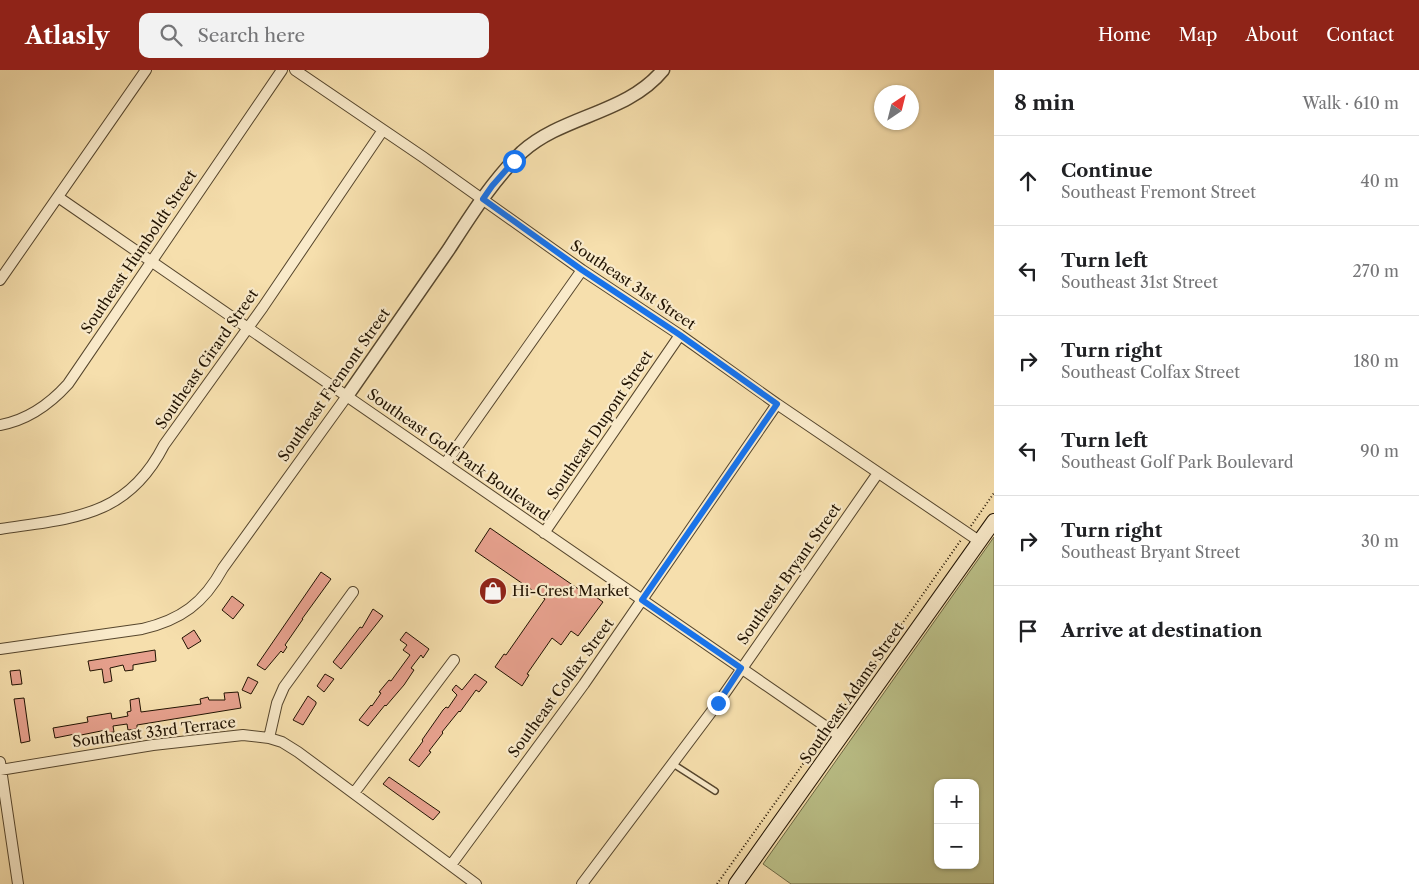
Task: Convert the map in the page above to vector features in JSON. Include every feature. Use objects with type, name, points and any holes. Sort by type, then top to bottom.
[{"type":"main road","name":"Southeast Adams Street","points":[[736,884],[994,521]]},
{"type":"street","points":[[0,280],[146,70]]},
{"type":"street","name":"Southeast Humboldt Street","points":[[0,425],[19,420],[34,413],[58,395],[68,384],[282,70]]},
{"type":"street","name":"Southeast 31st Street","points":[[295,70],[483,199],[582,270],[980,541]]},
{"type":"street","name":"Southeast Fremont Street","points":[[0,649],[142,629],[165,622],[187,611],[200,600],[347,396],[492,186],[523,151],[538,140],[636,93],[663,70]]},
{"type":"street","name":"Southeast Girard Street","points":[[0,529],[90,514],[118,500],[131,490],[150,469],[164,445],[383,130]]},
{"type":"street","name":"Southeast Golf Park Boulevard","points":[[58,197],[841,737]]},
{"type":"street","points":[[444,464],[582,270]]},
{"type":"street","name":"Southeast Dupont Street","points":[[544,533],[680,335]]},
{"type":"street","name":"Southeast Colfax Street","points":[[451,865],[584,684],[777,404]]},
{"type":"street","name":"Southeast Bryant Street","points":[[582,884],[672,764],[878,473]]},
{"type":"street","points":[[268,738],[284,687],[353,592]]},
{"type":"street","points":[[354,793],[454,660]]},
{"type":"street","name":"Southeast 33rd Terrace","points":[[0,767],[153,745],[243,735],[268,738],[282,742],[298,752],[476,884]]},
{"type":"street","points":[[0,767],[18,884]]},
{"type":"lane","points":[[672,764],[715,791]]},
{"type":"path","points":[[718,884],[994,493]]},
{"type":"green space","points":[[994,537],[994,884],[791,884],[763,864]]},
{"type":"building","points":[[490,528],[590,597],[592,594],[603,602],[578,636],[571,631],[561,645],[552,638],[527,674],[529,675],[522,686],[495,667],[504,654],[506,655],[545,599],[475,551]]},
{"type":"building","points":[[321,572],[331,579],[285,645],[287,647],[283,653],[281,651],[265,670],[257,665]]},
{"type":"building","points":[[232,596],[244,605],[233,619],[222,610]]},
{"type":"building","points":[[373,609],[383,616],[341,669],[333,662],[360,627],[362,628]]},
{"type":"building","points":[[194,630],[201,641],[188,649],[182,638]]},
{"type":"building","points":[[406,632],[429,649],[423,658],[421,655],[411,668],[414,670],[404,685],[368,726],[359,720],[372,706],[381,693],[379,692],[389,680],[391,681],[410,655],[403,650],[407,645],[400,640]]},
{"type":"building","points":[[155,650],[156,661],[133,665],[133,670],[125,671],[123,665],[110,668],[112,681],[104,683],[102,669],[90,671],[88,661]]},
{"type":"building","points":[[20,670],[22,684],[12,685],[10,671]]},
{"type":"building","points":[[325,674],[334,679],[324,692],[317,686]]},
{"type":"building","points":[[475,674],[487,682],[479,692],[476,690],[442,732],[429,751],[431,752],[419,767],[409,760],[443,710],[446,707],[448,708],[457,695],[452,690],[456,685],[462,690]]},
{"type":"building","points":[[248,677],[258,682],[251,694],[242,690]]},
{"type":"building","points":[[238,692],[241,708],[137,725],[137,729],[128,730],[127,724],[113,726],[114,732],[106,733],[106,730],[55,738],[53,728],[88,722],[87,717],[111,713],[112,719],[128,716],[127,712],[131,711],[130,700],[139,698],[141,712],[201,704],[200,699],[208,697],[209,700],[225,700],[224,693]]},
{"type":"building","points":[[308,696],[316,704],[303,725],[293,720]]},
{"type":"building","points":[[24,698],[30,741],[21,743],[14,699]]},
{"type":"building","points":[[389,777],[440,812],[433,820],[383,784]]},
{"type":"place","name":"Hi-Crest Market","points":[[493,591]]},
{"type":"route","points":[[514,161],[483,199],[582,270],[632,302],[777,404],[642,600],[741,668],[718,703]]}]
